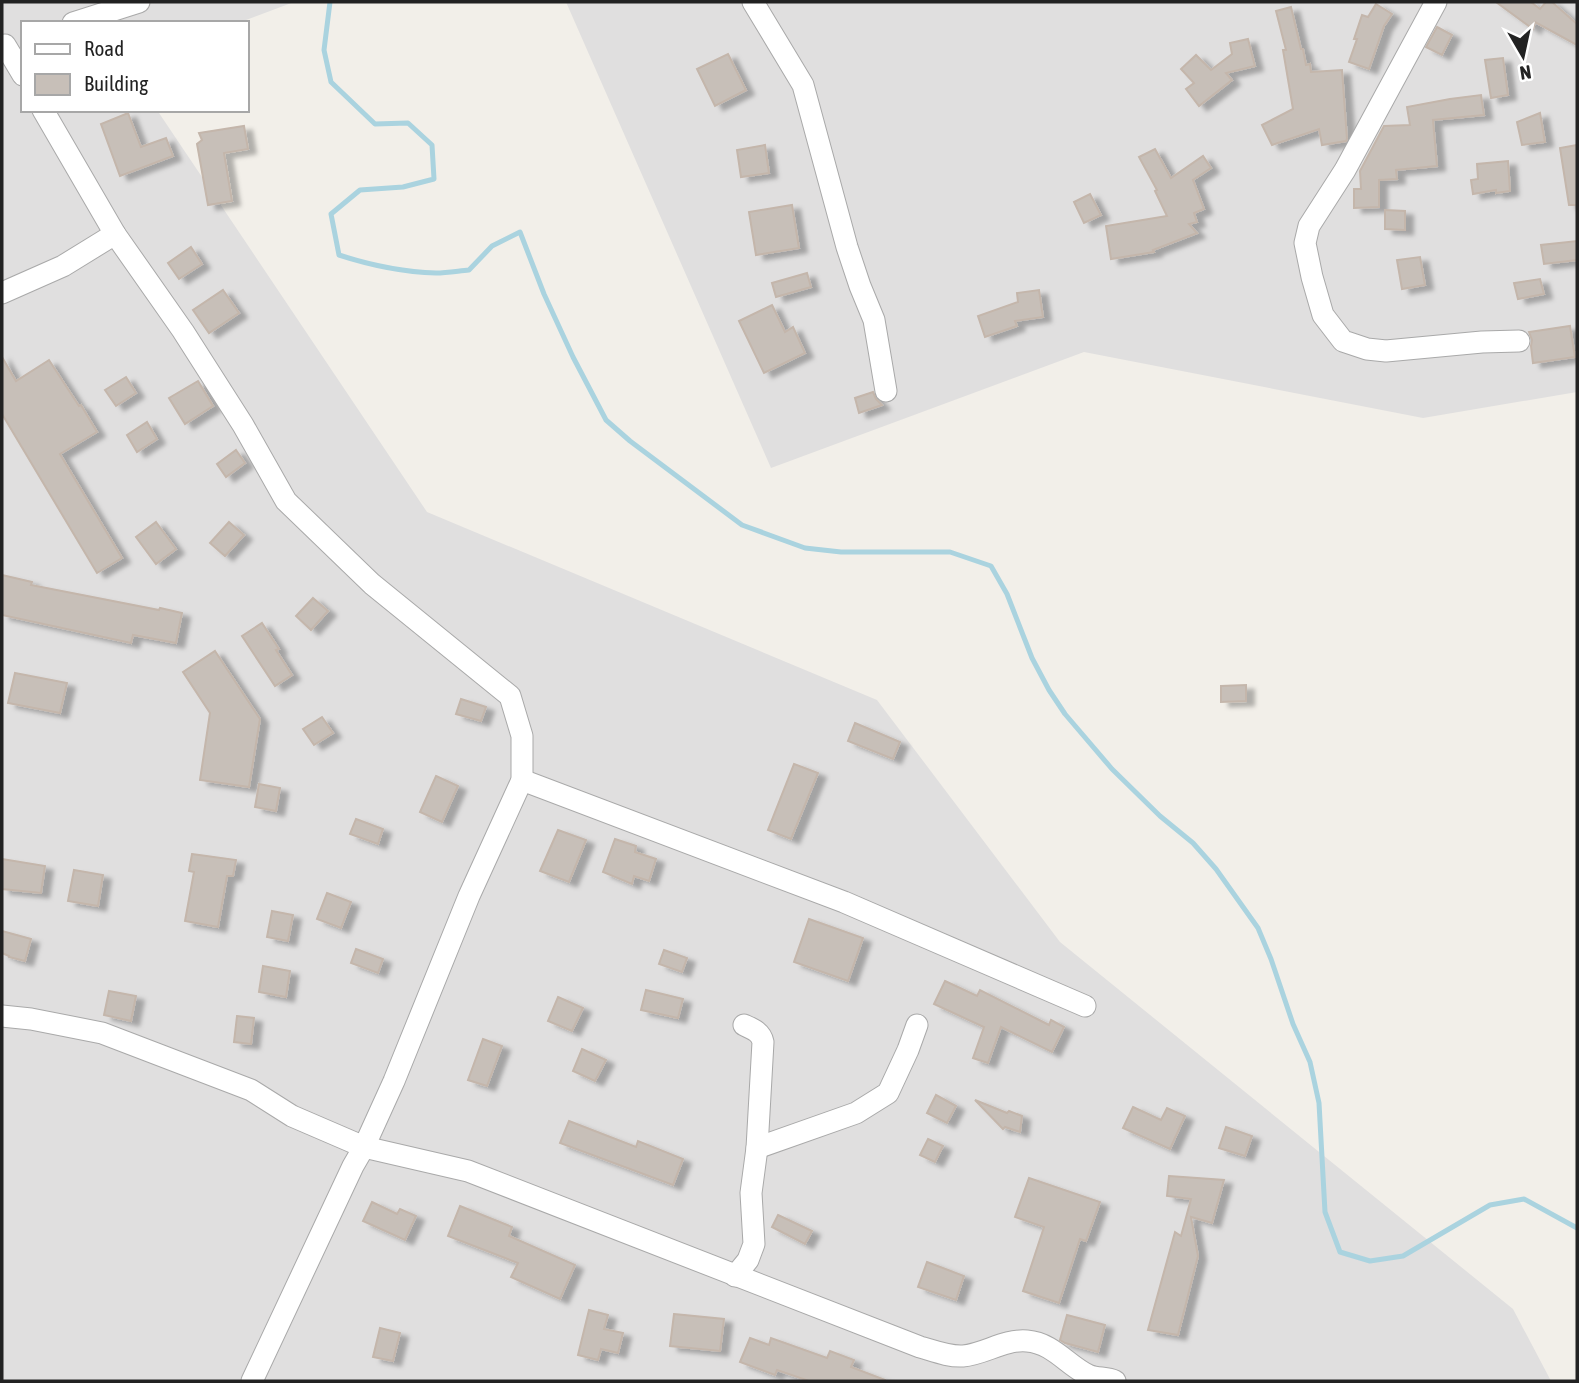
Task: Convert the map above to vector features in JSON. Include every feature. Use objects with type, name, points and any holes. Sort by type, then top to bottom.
[{"type":"street","points":[[80,21],[139,2]]},
{"type":"street","points":[[753,2],[803,85],[847,247],[874,320],[886,391]]},
{"type":"street","points":[[1435,2],[1345,170],[1309,226],[1305,243],[1312,277],[1323,315],[1343,341],[1367,349],[1386,351],[1519,341]]},
{"type":"street","points":[[10,43],[21,70]]},
{"type":"street","points":[[44,112],[115,234],[243,425],[286,501],[372,584],[510,696],[522,736],[522,780],[469,896],[394,1081],[252,1381]]},
{"type":"street","points":[[2,293],[63,266],[115,234]]},
{"type":"street","points":[[522,780],[844,902],[1085,1006]]},
{"type":"street","points":[[2,1016],[102,1033],[251,1090],[292,1116],[364,1147],[468,1171],[920,1347],[955,1356],[1008,1342],[1038,1343],[1052,1349],[1085,1374],[1115,1381]]},
{"type":"street","points":[[735,1276],[748,1260],[754,1244],[751,1194],[757,1148],[763,1042],[762,1036],[744,1025]]},
{"type":"street","points":[[757,1148],[856,1113],[888,1093],[917,1025]]},
{"type":"shaded area","points":[[2,2],[294,2],[243,21],[21,21],[21,112],[158,112],[427,512],[877,700],[1060,942],[1513,1309],[1551,1381],[2,1381]]},
{"type":"shaded area","points":[[566,2],[1577,2],[1577,392],[1423,418],[1084,352],[771,468]]},
{"type":"building","points":[[1496,2],[1531,2],[1540,9],[1546,2],[1552,2],[1577,24],[1577,45],[1535,22],[1533,29]]},
{"type":"building","points":[[1376,4],[1392,14],[1384,26],[1369,69],[1349,62],[1362,15],[1368,17]]},
{"type":"building","points":[[1291,7],[1301,49],[1306,65],[1310,64],[1311,72],[1342,70],[1346,141],[1322,145],[1319,129],[1272,145],[1262,125],[1293,109],[1283,50],[1286,50],[1276,11]]},
{"type":"building","points":[[1437,27],[1452,35],[1442,55],[1426,47]]},
{"type":"building","points":[[1248,39],[1255,66],[1226,73],[1232,80],[1199,106],[1186,89],[1194,83],[1181,69],[1196,55],[1211,70],[1232,54],[1230,43]]},
{"type":"building","points":[[728,54],[746,90],[715,106],[697,69]]},
{"type":"building","points":[[1503,58],[1508,95],[1491,98],[1485,60]]},
{"type":"building","points":[[1481,95],[1484,115],[1433,120],[1437,166],[1396,170],[1397,179],[1379,180],[1379,207],[1354,208],[1354,189],[1361,189],[1360,171],[1384,126],[1410,125],[1407,107]]},
{"type":"building","points":[[128,113],[141,147],[166,138],[173,156],[120,176],[101,124]]},
{"type":"building","points":[[1540,113],[1545,142],[1522,145],[1517,122]]},
{"type":"building","points":[[244,126],[248,149],[224,153],[232,201],[208,205],[197,144],[202,140],[199,133]]},
{"type":"building","points":[[765,145],[769,173],[741,177],[737,150]]},
{"type":"building","points":[[1577,145],[1577,205],[1569,205],[1560,148]]},
{"type":"building","points":[[1155,149],[1171,178],[1203,156],[1211,168],[1193,180],[1204,209],[1194,213],[1197,222],[1189,224],[1197,233],[1153,250],[1154,252],[1111,259],[1106,226],[1167,216],[1155,191],[1157,190],[1139,157]]},
{"type":"building","points":[[1508,161],[1510,191],[1496,193],[1496,190],[1473,194],[1471,180],[1478,179],[1477,164]]},
{"type":"building","points":[[1090,194],[1101,215],[1084,223],[1074,202]]},
{"type":"building","points":[[792,205],[799,248],[756,255],[749,212]]},
{"type":"building","points":[[1385,210],[1405,211],[1405,230],[1385,229]]},
{"type":"building","points":[[1577,241],[1577,260],[1544,264],[1541,245]]},
{"type":"building","points":[[191,247],[202,264],[179,279],[168,263]]},
{"type":"building","points":[[1420,257],[1425,285],[1402,289],[1397,260]]},
{"type":"building","points":[[807,273],[811,287],[776,297],[772,283]]},
{"type":"building","points":[[1540,279],[1544,294],[1518,299],[1514,283]]},
{"type":"building","points":[[223,290],[239,313],[209,333],[193,310]]},
{"type":"building","points":[[1039,290],[1043,317],[1015,321],[1017,326],[985,337],[978,316],[1018,302],[1017,293]]},
{"type":"building","points":[[772,305],[785,332],[793,327],[805,353],[764,373],[739,321]]},
{"type":"building","points":[[1570,326],[1575,357],[1533,363],[1529,332]]},
{"type":"building","points":[[2,357],[16,381],[49,360],[97,432],[60,454],[122,558],[97,573],[2,414]]},
{"type":"building","points":[[126,377],[136,393],[116,406],[105,390]]},
{"type":"building","points":[[198,381],[213,406],[185,424],[169,398]]},
{"type":"building","points":[[873,392],[882,405],[859,413],[855,398]]},
{"type":"building","points":[[147,422],[157,439],[137,452],[127,435]]},
{"type":"building","points":[[236,450],[245,463],[226,477],[217,464]]},
{"type":"building","points":[[156,522],[176,549],[156,564],[136,537]]},
{"type":"building","points":[[229,522],[244,535],[225,556],[210,543]]},
{"type":"building","points":[[2,575],[32,582],[31,585],[182,613],[176,643],[133,635],[131,643],[2,615]]},
{"type":"building","points":[[313,598],[328,611],[311,630],[296,616]]},
{"type":"building","points":[[262,623],[292,675],[275,686],[242,636]]},
{"type":"building","points":[[215,651],[260,719],[249,787],[200,780],[210,713],[183,672]]},
{"type":"building","points":[[15,673],[67,683],[60,713],[8,703]]},
{"type":"building","points":[[1246,685],[1246,701],[1221,702],[1221,686]]},
{"type":"building","points":[[461,699],[486,707],[481,721],[456,714]]},
{"type":"building","points":[[322,717],[333,733],[314,745],[303,729]]},
{"type":"building","points":[[855,723],[900,742],[893,759],[848,741]]},
{"type":"building","points":[[794,764],[818,773],[791,839],[768,830]]},
{"type":"building","points":[[436,776],[458,786],[442,822],[420,812]]},
{"type":"building","points":[[259,784],[280,788],[276,811],[255,807]]},
{"type":"building","points":[[356,819],[383,829],[378,844],[350,834]]},
{"type":"building","points":[[558,830],[586,840],[569,882],[540,871]]},
{"type":"building","points":[[615,839],[636,846],[635,852],[656,859],[649,881],[634,876],[632,884],[603,872]]},
{"type":"building","points":[[192,854],[236,860],[233,876],[227,876],[218,927],[185,921],[194,872],[189,871]]},
{"type":"building","points":[[2,859],[45,866],[41,893],[2,889]]},
{"type":"building","points":[[74,870],[103,875],[98,906],[68,901]]},
{"type":"building","points":[[327,893],[351,902],[341,928],[317,919]]},
{"type":"building","points":[[272,911],[293,915],[288,941],[267,937]]},
{"type":"building","points":[[809,919],[863,938],[848,981],[794,962]]},
{"type":"building","points":[[2,931],[31,939],[25,961],[2,953]]},
{"type":"building","points":[[356,949],[383,959],[378,973],[351,963]]},
{"type":"building","points":[[664,950],[687,958],[682,972],[659,964]]},
{"type":"building","points":[[263,966],[290,971],[286,997],[259,992]]},
{"type":"building","points":[[945,981],[977,996],[980,990],[1049,1025],[1051,1020],[1064,1027],[1052,1052],[1001,1027],[988,1063],[973,1058],[984,1027],[934,1004]]},
{"type":"building","points":[[646,990],[683,999],[678,1018],[641,1010]]},
{"type":"building","points":[[109,991],[136,996],[131,1021],[104,1015]]},
{"type":"building","points":[[558,997],[583,1008],[572,1031],[548,1021]]},
{"type":"building","points":[[237,1016],[254,1018],[251,1044],[234,1042]]},
{"type":"building","points":[[483,1039],[502,1046],[487,1086],[468,1080]]},
{"type":"building","points":[[582,1049],[606,1060],[595,1081],[573,1071]]},
{"type":"building","points":[[936,1095],[956,1106],[947,1123],[927,1113]]},
{"type":"building","points":[[975,1100],[1022,1116],[1020,1132],[1005,1127],[1003,1129]]},
{"type":"building","points":[[1133,1107],[1161,1120],[1167,1108],[1185,1116],[1170,1149],[1123,1128]]},
{"type":"building","points":[[569,1121],[636,1147],[638,1141],[683,1159],[673,1185],[560,1143]]},
{"type":"building","points":[[1226,1127],[1252,1136],[1245,1156],[1219,1148]]},
{"type":"building","points":[[928,1139],[943,1146],[935,1162],[920,1155]]},
{"type":"building","points":[[1169,1176],[1224,1180],[1212,1223],[1191,1217],[1198,1256],[1178,1335],[1148,1330],[1175,1232],[1181,1236],[1191,1199],[1167,1196]]},
{"type":"building","points":[[1029,1178],[1100,1202],[1086,1241],[1080,1239],[1059,1303],[1023,1291],[1044,1227],[1015,1217]]},
{"type":"building","points":[[372,1202],[397,1214],[400,1209],[416,1216],[405,1240],[363,1221]]},
{"type":"building","points":[[460,1206],[512,1227],[509,1236],[575,1265],[560,1299],[511,1277],[518,1263],[448,1236]]},
{"type":"building","points":[[778,1215],[812,1231],[805,1244],[772,1227]]},
{"type":"building","points":[[927,1262],[964,1276],[956,1300],[918,1287]]},
{"type":"building","points":[[589,1310],[608,1315],[604,1329],[623,1333],[618,1353],[601,1349],[598,1360],[578,1355]]},
{"type":"building","points":[[674,1314],[724,1319],[720,1351],[670,1346]]},
{"type":"building","points":[[1067,1315],[1105,1325],[1098,1352],[1060,1340]]},
{"type":"building","points":[[380,1328],[400,1333],[393,1361],[373,1357]]},
{"type":"building","points":[[750,1338],[769,1345],[771,1338],[827,1358],[830,1351],[854,1360],[851,1367],[885,1381],[809,1381],[777,1370],[775,1375],[740,1362]]},
{"type":"waterway","points":[[330,2],[324,50],[331,82],[375,124],[408,123],[432,145],[434,179],[403,187],[360,190],[331,214],[339,255],[412,271],[436,273],[469,270],[492,246],[520,232],[544,294],[606,420],[742,525],[805,548],[841,552],[950,552],[991,566],[1007,594],[1032,658],[1065,714],[1112,769],[1160,816],[1193,843],[1216,869],[1258,928],[1293,1024],[1310,1062],[1319,1103],[1325,1212],[1340,1252],[1370,1261],[1403,1256],[1490,1205],[1524,1199],[1577,1228]]}]
